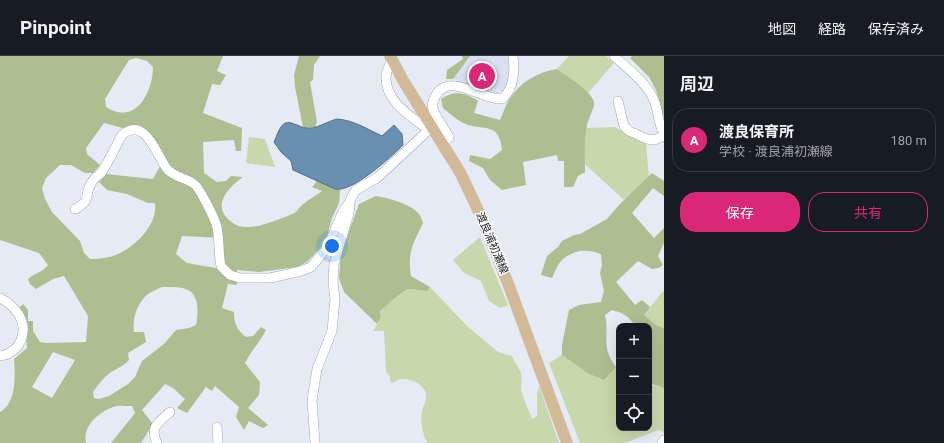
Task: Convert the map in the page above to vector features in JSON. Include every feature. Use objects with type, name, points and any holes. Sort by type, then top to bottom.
[{"type":"main road","name":"渡良浦初瀬線","points":[[391,58],[430,129],[442,143],[461,174],[484,223],[567,443]]},
{"type":"street","points":[[442,143],[449,136],[434,112],[432,105],[437,95],[444,88],[453,85],[496,100],[502,100],[510,90],[513,74],[513,56]]},
{"type":"street","points":[[614,56],[637,77],[651,94],[655,102],[658,121],[664,134],[654,140],[647,139],[629,131],[624,126],[618,101]]},
{"type":"street","points":[[315,443],[312,400],[317,368],[332,331],[335,305],[334,264],[349,213],[352,196],[356,190],[376,178],[430,129],[397,104],[390,95],[386,75],[391,58]]},
{"type":"street","points":[[75,209],[83,205],[88,195],[89,187],[100,173],[122,135],[126,131],[132,130],[142,132],[147,137],[168,169],[176,175],[195,184],[217,224],[221,266],[230,275],[240,278],[270,278],[301,271],[311,267],[327,248],[343,211],[350,202]]},
{"type":"street","points":[[0,298],[10,303],[19,315],[22,322],[23,336],[20,345],[14,351],[0,356]]},
{"type":"street","points":[[157,443],[154,436],[154,430],[170,412]]},
{"type":"street","points":[[217,427],[218,443]]},
{"type":"shaded area","points":[[470,56],[510,56],[511,73],[506,89],[496,94],[452,79]]},
{"type":"green space","points":[[0,56],[223,56],[217,71],[226,75],[220,85],[212,84],[203,113],[242,128],[241,151],[236,151],[234,140],[203,142],[204,173],[217,182],[226,181],[231,176],[243,177],[228,190],[222,201],[224,213],[228,219],[242,227],[261,225],[278,220],[296,212],[300,207],[322,191],[312,187],[317,181],[340,190],[339,203],[332,218],[327,236],[321,247],[307,262],[297,267],[259,272],[237,270],[237,285],[228,284],[222,308],[234,312],[235,323],[240,332],[246,337],[253,336],[261,327],[266,330],[245,363],[260,382],[259,395],[248,408],[268,425],[263,428],[249,421],[244,430],[236,417],[239,407],[215,386],[212,391],[206,387],[187,413],[177,408],[185,399],[173,388],[165,384],[142,410],[153,424],[141,443],[111,443],[135,413],[132,406],[115,406],[102,412],[89,425],[85,437],[86,443],[0,443],[0,412],[6,408],[10,402],[14,388],[14,359],[27,348],[26,335],[19,308],[23,304],[28,310],[28,321],[33,321],[33,331],[40,342],[46,343],[86,342],[88,316],[64,276],[53,279],[36,289],[30,284],[28,279],[48,265],[39,253],[0,240]],"holes":[[[136,58],[147,61],[153,67],[150,87],[146,96],[134,110],[116,112],[106,107],[105,99],[129,60]],[[104,123],[123,128],[133,126],[141,127],[157,142],[165,157],[153,179],[106,174],[99,182],[107,190],[127,194],[148,203],[155,203],[153,219],[138,240],[125,250],[104,258],[90,259],[84,253],[80,241],[52,212],[45,199],[42,188],[46,178],[60,165],[71,165],[85,173],[93,173],[100,165],[87,154],[86,148]],[[182,236],[223,238],[221,269],[187,263],[176,254]],[[162,287],[179,287],[188,290],[195,296],[197,306],[196,325],[189,328],[176,330],[164,344],[142,361],[135,377],[128,384],[109,396],[99,399],[94,398],[93,392],[103,379],[129,360],[128,353],[146,342],[144,332],[134,332],[134,322],[138,307],[144,298]],[[53,352],[75,360],[52,398],[32,387]]]},
{"type":"green space","points":[[299,56],[320,56],[314,65],[313,80],[310,82],[317,122],[315,127],[303,127],[294,75]]},
{"type":"green space","points":[[462,56],[470,56],[453,79],[446,79],[447,70],[463,59]]},
{"type":"green space","points":[[569,56],[606,56],[614,63],[588,93],[557,69]]},
{"type":"green space","points":[[632,56],[664,56],[664,118],[656,90],[649,77],[630,58]]},
{"type":"green space","points":[[557,69],[583,88],[592,97],[594,102],[586,131],[585,172],[578,176],[573,187],[564,187],[564,161],[558,161],[557,155],[523,162],[526,185],[502,190],[490,180],[483,168],[469,161],[470,155],[490,159],[502,150],[497,134],[489,129],[470,126],[463,123],[443,108],[441,99],[450,94],[464,94],[478,101],[474,113],[500,120],[506,105],[518,88],[529,79],[550,70]]},
{"type":"green space","points":[[615,127],[646,144],[649,177],[624,200],[585,164],[586,128]]},
{"type":"green space","points":[[249,137],[265,139],[275,167],[246,163]]},
{"type":"green space","points":[[652,173],[664,181],[664,196],[653,188],[632,213],[654,238],[664,228],[664,243],[658,256],[663,265],[659,268],[652,269],[638,261],[616,282],[635,305],[642,300],[650,307],[644,315],[656,325],[664,328],[664,388],[652,384],[652,323],[633,323],[628,317],[616,311],[612,310],[605,315],[608,353],[616,367],[604,380],[589,374],[562,355],[562,345],[569,310],[579,305],[601,302],[604,291],[600,273],[602,265],[601,254],[591,251],[572,253],[561,261],[552,278],[541,275],[547,256],[558,247],[562,241],[574,235],[580,234],[607,219]]},
{"type":"green space","points":[[376,196],[405,204],[420,215],[423,223],[410,254],[411,276],[430,287],[428,291],[409,289],[402,292],[380,311],[381,318],[377,324],[344,292],[339,278],[341,253],[359,204]]},
{"type":"green space","points":[[480,237],[508,305],[500,308],[489,301],[481,281],[464,273],[453,260]]},
{"type":"green space","points":[[430,287],[468,327],[498,352],[512,356],[521,373],[521,389],[532,419],[537,416],[537,393],[539,386],[559,443],[427,443],[421,420],[422,410],[426,399],[425,390],[416,382],[409,380],[400,379],[393,383],[390,381],[390,376],[386,372],[384,331],[373,331],[381,318],[380,311],[399,295],[409,289],[428,291]]},
{"type":"green space","points":[[663,291],[664,328],[656,325],[644,315]]},
{"type":"green space","points":[[562,355],[589,374],[604,380],[616,367],[616,431],[652,431],[652,385],[664,388],[664,432],[658,430],[625,443],[580,443],[549,363]]},
{"type":"water","points":[[337,119],[354,123],[382,136],[394,125],[402,134],[403,145],[390,158],[371,173],[351,186],[342,189],[335,189],[293,170],[291,161],[281,152],[274,142],[283,124],[290,123],[303,128],[310,128],[317,127]]},
{"type":"place","name":"渡良保育所","points":[[482,76]]}]
